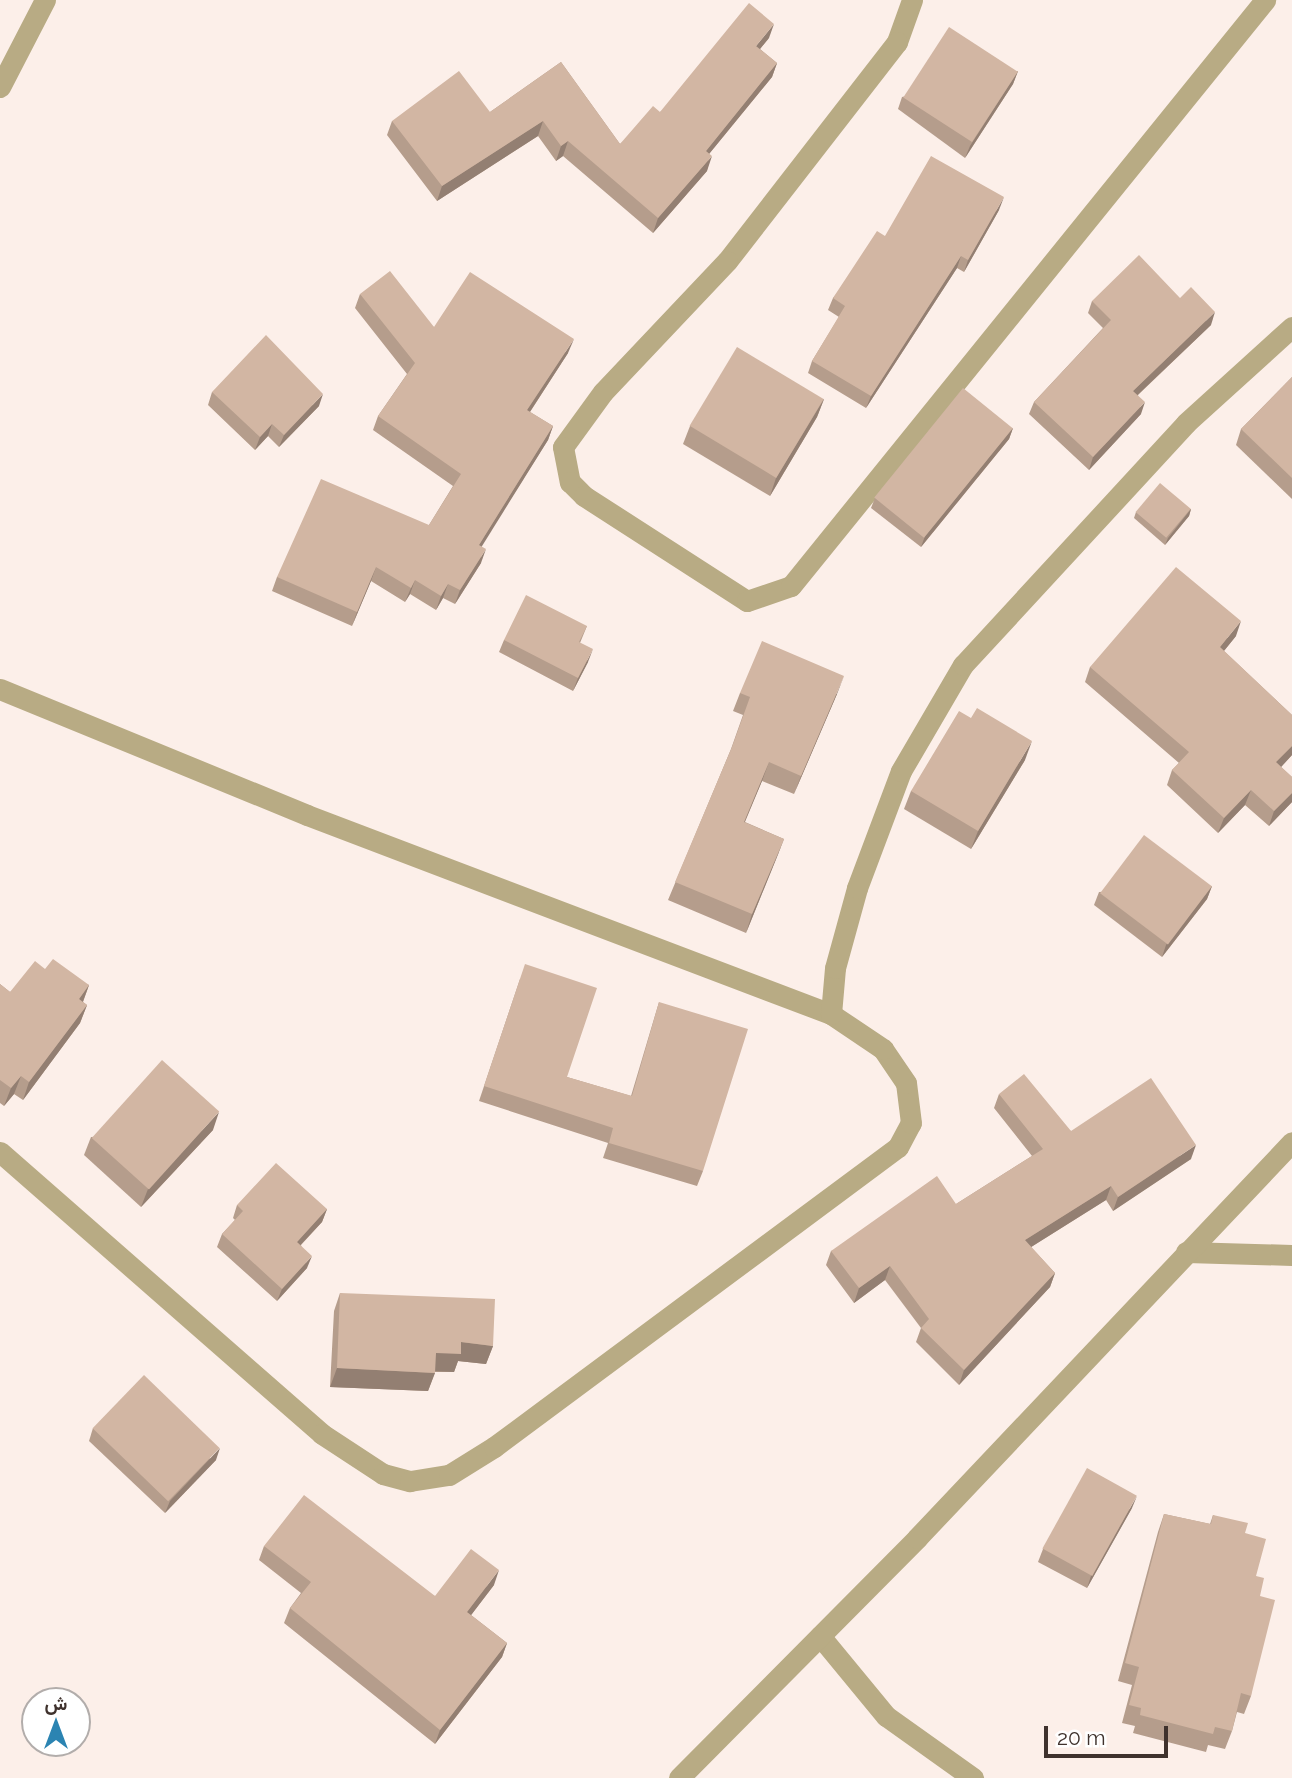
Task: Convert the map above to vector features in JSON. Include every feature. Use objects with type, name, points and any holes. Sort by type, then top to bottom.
[{"type":"street","points":[[0,87],[45,0]]},
{"type":"street","points":[[912,0],[897,42],[727,261],[603,392],[563,447],[570,482],[584,496],[747,601],[791,586],[1265,0]]},
{"type":"street","points":[[831,1014],[835,968],[856,888],[896,784],[963,664],[1186,423],[1292,327]]},
{"type":"street","points":[[0,690],[307,815],[831,1014],[884,1049],[906,1083],[911,1123],[898,1147],[449,1475],[410,1481],[383,1474],[322,1434],[0,1152]]},
{"type":"street","points":[[679,1778],[820,1636],[1292,1142]]},
{"type":"street","points":[[1186,1252],[1292,1255]]},
{"type":"street","points":[[820,1636],[886,1716],[973,1778]]},
{"type":"building","points":[[749,3],[774,24],[756,46],[777,63],[706,151],[712,156],[658,218],[568,141],[561,146],[543,121],[442,186],[392,121],[459,71],[490,112],[561,62],[620,144],[653,106],[660,112]]},
{"type":"building","points":[[949,27],[1018,72],[972,142],[903,97]]},
{"type":"building","points":[[931,156],[1004,197],[968,260],[961,256],[871,396],[812,361],[845,306],[833,298],[877,231],[885,236]]},
{"type":"building","points":[[1139,255],[1180,298],[1191,287],[1215,312],[1133,391],[1145,402],[1093,457],[1034,402],[1111,320],[1092,301]]},
{"type":"building","points":[[390,271],[434,327],[470,272],[574,339],[527,410],[553,426],[479,545],[486,549],[460,590],[448,584],[441,596],[415,580],[411,588],[376,567],[357,612],[277,577],[321,479],[429,525],[461,474],[378,416],[415,363],[360,294]]},
{"type":"building","points":[[266,335],[323,394],[284,435],[272,424],[260,437],[212,392]]},
{"type":"building","points":[[737,347],[824,399],[776,478],[690,426]]},
{"type":"building","points":[[1292,377],[1292,478],[1241,429]]},
{"type":"building","points":[[963,388],[1013,428],[924,538],[874,498]]},
{"type":"building","points":[[1160,483],[1191,509],[1166,538],[1136,512]]},
{"type":"building","points":[[1176,567],[1241,621],[1220,647],[1292,715],[1292,746],[1276,762],[1292,777],[1292,793],[1274,811],[1251,790],[1224,818],[1172,770],[1189,752],[1090,667]]},
{"type":"building","points":[[526,595],[587,626],[579,642],[593,649],[578,678],[504,640]]},
{"type":"building","points":[[762,641],[844,676],[801,776],[769,762],[744,822],[784,839],[752,914],[675,882],[732,747],[750,697],[740,693]]},
{"type":"building","points":[[977,708],[1032,741],[978,831],[911,791],[959,711],[971,718]]},
{"type":"building","points":[[1144,835],[1212,886],[1168,944],[1100,893]]},
{"type":"building","points":[[53,959],[89,985],[79,999],[87,1005],[29,1082],[21,1076],[11,1088],[0,1080],[0,984],[10,992],[35,961],[45,969]]},
{"type":"building","points":[[525,964],[597,988],[567,1077],[632,1096],[659,1002],[748,1029],[703,1171],[609,1143],[613,1128],[484,1086]]},
{"type":"building","points":[[162,1060],[219,1112],[149,1190],[92,1138]]},
{"type":"building","points":[[1024,1074],[1071,1131],[1151,1078],[1196,1145],[1118,1197],[1111,1186],[1025,1240],[1055,1273],[964,1370],[921,1328],[929,1319],[890,1266],[859,1288],[831,1251],[937,1176],[956,1204],[1043,1149],[999,1094]]},
{"type":"building","points":[[276,1163],[327,1209],[297,1242],[312,1256],[282,1289],[222,1234],[243,1211],[237,1205]]},
{"type":"building","points":[[340,1293],[495,1299],[493,1346],[461,1342],[461,1354],[436,1353],[435,1373],[337,1368]]},
{"type":"building","points":[[144,1375],[220,1448],[168,1501],[93,1428]]},
{"type":"building","points":[[1087,1468],[1137,1496],[1092,1576],[1042,1548]]},
{"type":"building","points":[[304,1495],[435,1596],[471,1549],[499,1570],[467,1612],[507,1643],[440,1730],[290,1608],[311,1582],[264,1546]]},
{"type":"building","points":[[1164,1514],[1211,1524],[1213,1515],[1248,1523],[1245,1533],[1266,1539],[1256,1576],[1264,1578],[1260,1596],[1275,1600],[1251,1696],[1241,1693],[1232,1731],[1215,1727],[1213,1734],[1140,1715],[1141,1708],[1129,1705],[1139,1667],[1125,1663]]}]
